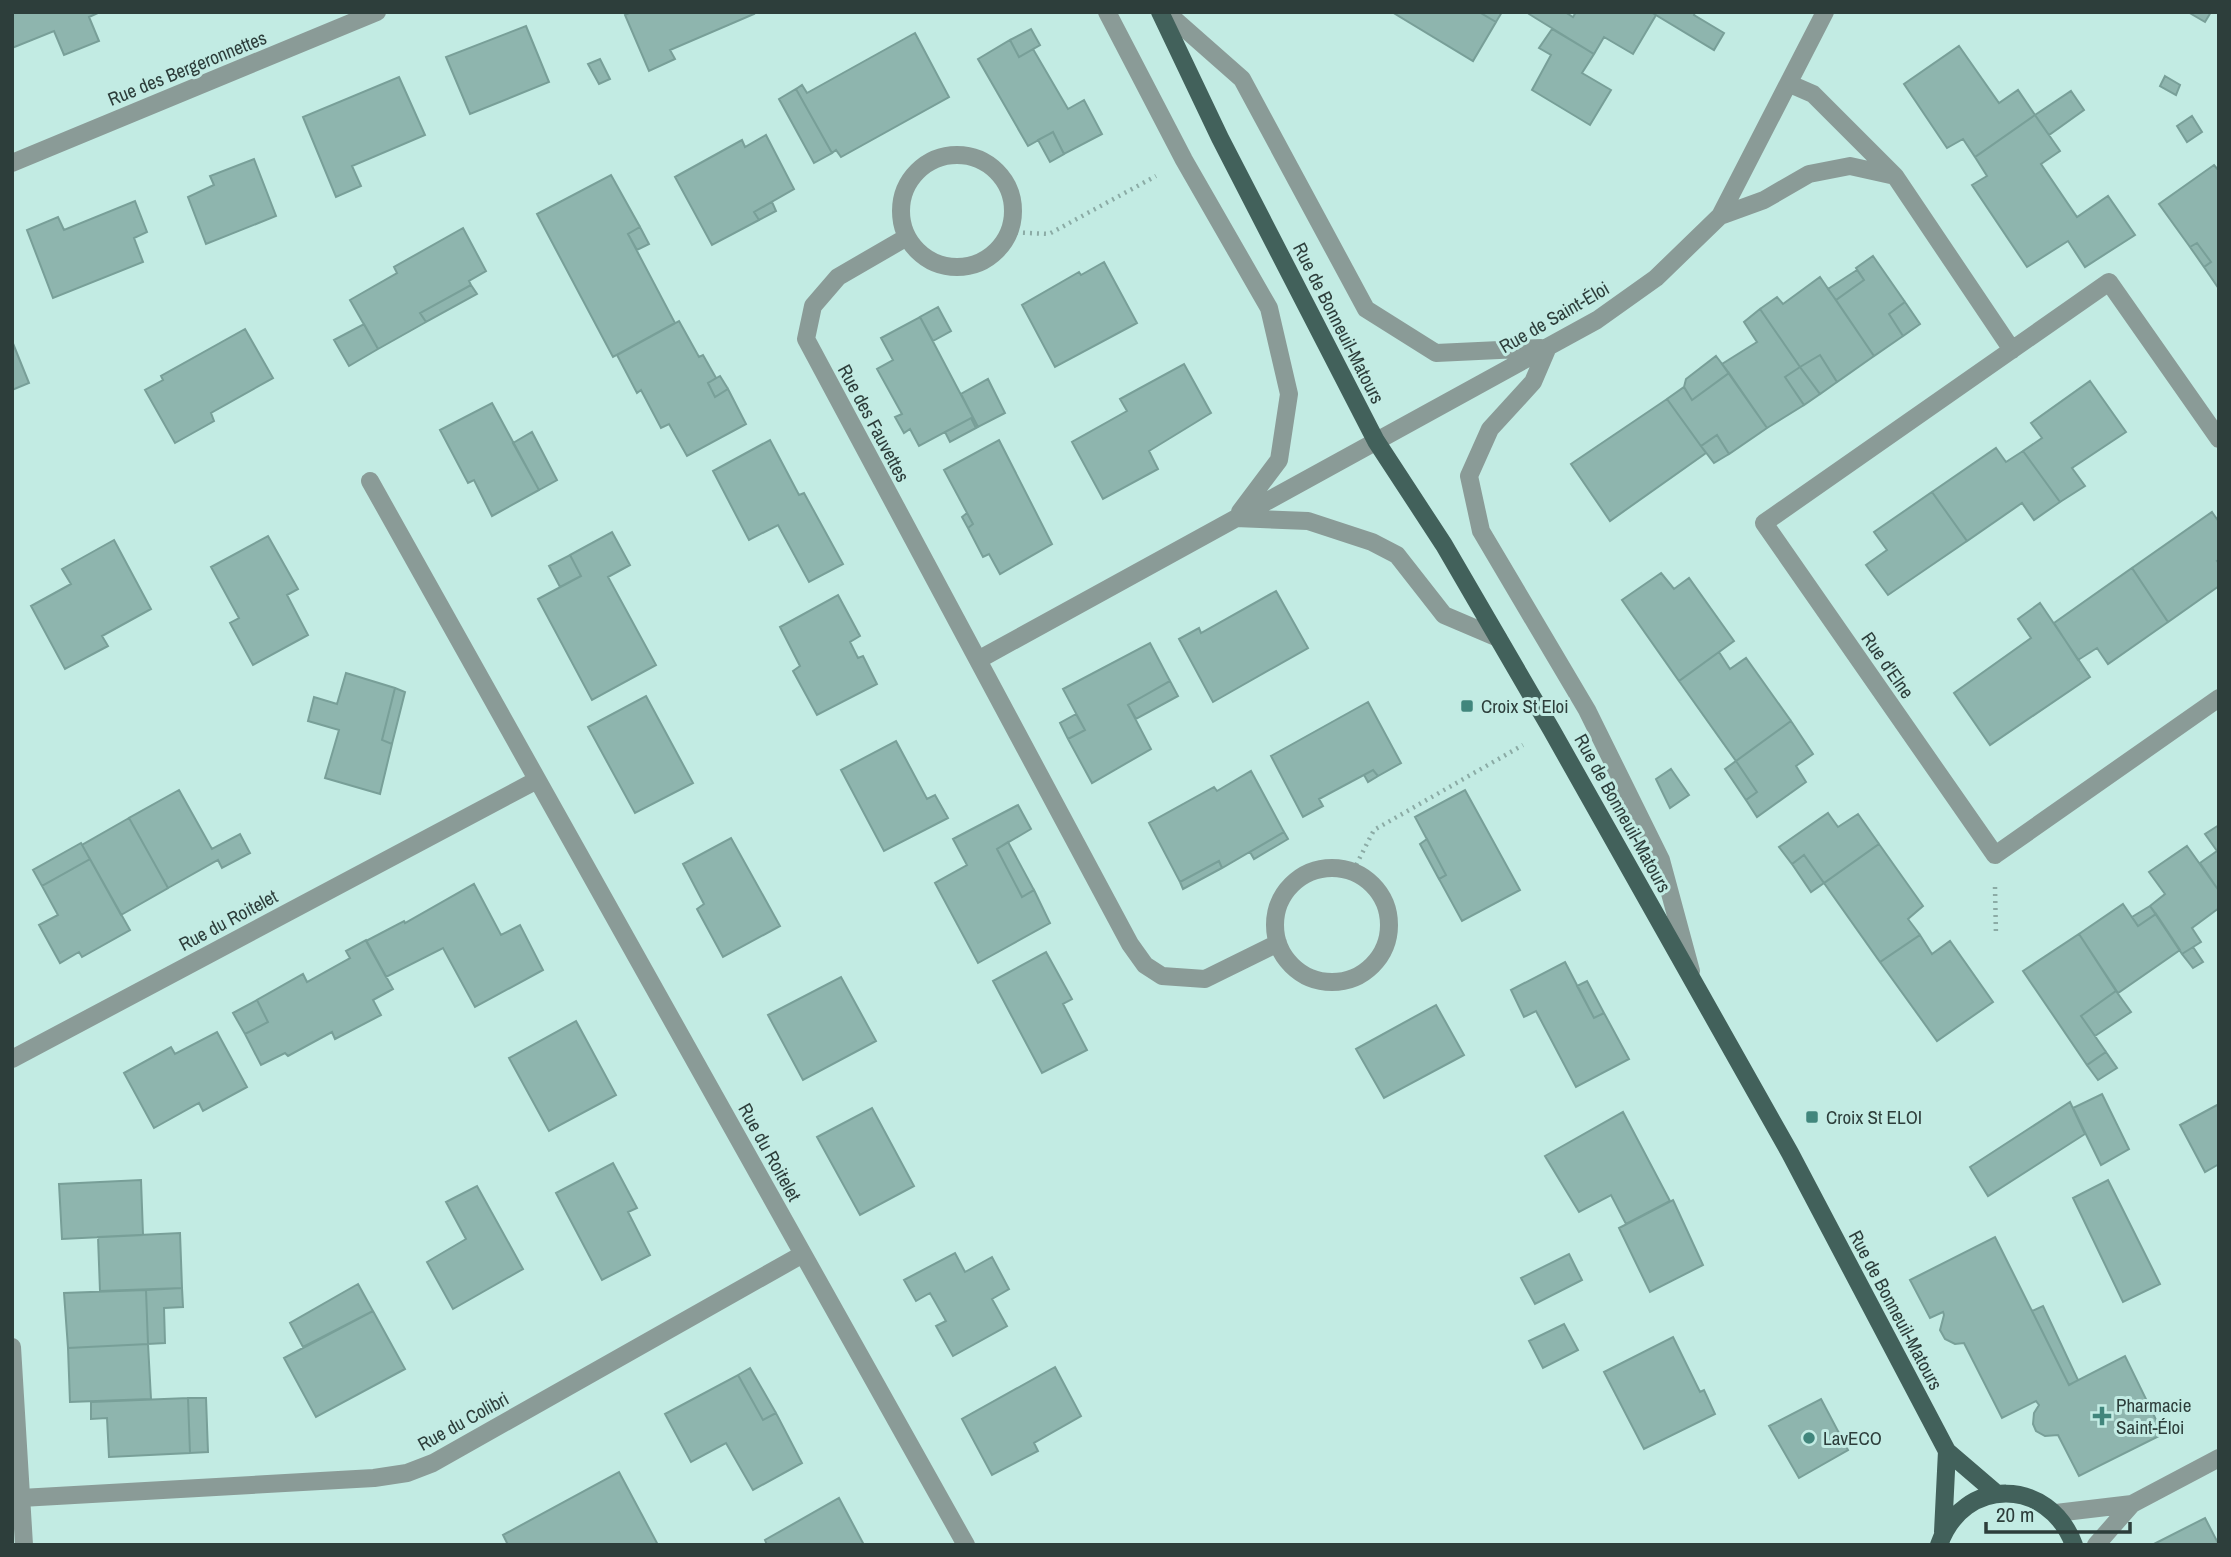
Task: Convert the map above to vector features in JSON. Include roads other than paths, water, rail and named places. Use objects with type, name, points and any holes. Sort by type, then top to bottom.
[{"type":"main road","name":"Rue de Bonneuil-Matours","points":[[1160,12],[1226,150],[1376,441],[1444,545],[1551,729],[1790,1153],[1947,1451],[1996,1493]]},
{"type":"main road","points":[[1941,1538],[1947,1451]]},
{"type":"main road","points":[[1941,1538],[1956,1514],[1975,1500],[1996,1493],[2018,1494],[2039,1501],[2056,1514],[2068,1529],[2074,1545]]},
{"type":"street","name":"Rue des Bergeronnettes","points":[[12,163],[377,12]]},
{"type":"street","points":[[1107,12],[1184,160],[1269,308],[1289,394],[1279,460],[1236,518]]},
{"type":"street","points":[[1166,12],[1241,79],[1366,309],[1436,354],[1548,347],[1532,382],[1489,429],[1469,476],[1478,520],[1481,531],[1587,710],[1661,860],[1693,982]]},
{"type":"street","name":"Rue de Saint-Éloi","points":[[1376,441],[1597,320],[1656,278],[1720,216],[1825,12]]},
{"type":"street","points":[[1790,84],[1813,93],[1895,176],[2012,350]]},
{"type":"street","points":[[954,154],[981,161],[1003,179],[1012,205],[1009,232],[999,248],[985,259],[968,266],[950,267],[917,251],[907,237],[901,219],[902,200],[908,182],[920,168],[936,159],[954,154]]},
{"type":"street","points":[[1720,216],[1764,200],[1809,174],[1850,166],[1895,176]]},
{"type":"street","name":"Rue des Fauvettes","points":[[907,237],[838,277],[813,306],[806,339],[1129,944],[1145,965],[1161,976],[1205,979],[1278,943]]},
{"type":"street","name":"Rue d'Elne","points":[[2219,439],[2109,282],[1764,523],[1994,855],[2219,698]]},
{"type":"street","points":[[978,660],[1376,441]]},
{"type":"street","name":"Rue du Roitelet","points":[[370,481],[966,1545]]},
{"type":"street","points":[[1236,518],[1308,521],[1372,542],[1397,555],[1444,615],[1498,638]]},
{"type":"street","name":"Rue du Roitelet","points":[[12,1059],[537,780]]},
{"type":"street","points":[[1337,867],[1353,871],[1368,880],[1380,893],[1387,909],[1389,927],[1386,944],[1378,960],[1365,972],[1349,980],[1332,982],[1314,979],[1299,971],[1286,959],[1278,943],[1275,927],[1283,896],[1293,883],[1321,868],[1337,867]]},
{"type":"street","name":"Rue du Colibri","points":[[21,1498],[374,1479],[407,1473],[433,1463],[803,1254]]},
{"type":"street","points":[[12,1348],[24,1545]]},
{"type":"street","points":[[2056,1514],[2132,1504],[2219,1458]]},
{"type":"street","points":[[2096,1545],[2132,1504]]},
{"type":"place","name":"Croix St Eloi","points":[[1467,706]]},
{"type":"place","name":"Croix St ELOI","points":[[1812,1117]]},
{"type":"place","name":"Pharmacie Saint-Éloi","points":[[2102,1416]]},
{"type":"place","name":"LavECO","points":[[1809,1438]]}]
